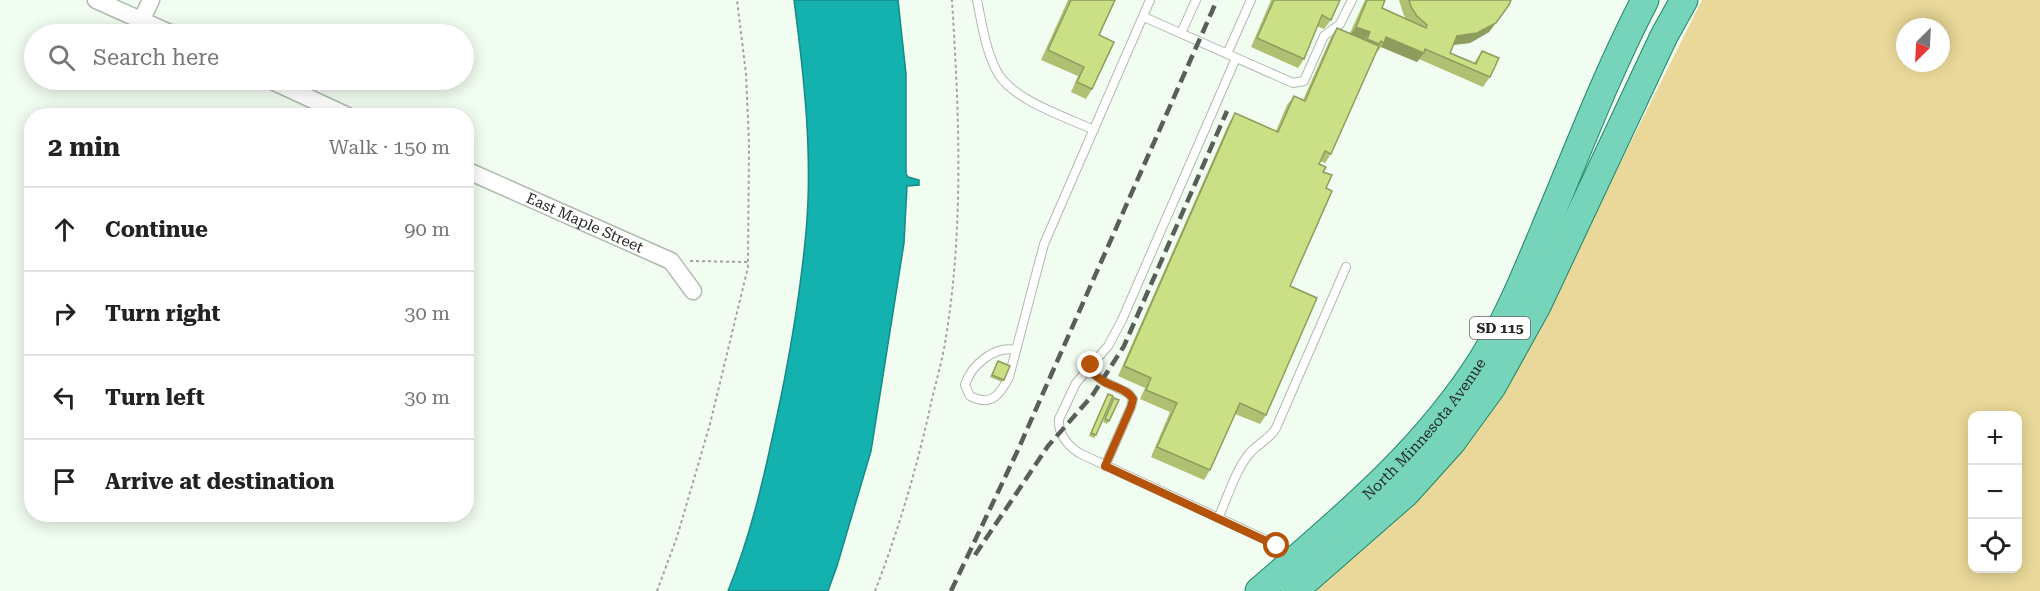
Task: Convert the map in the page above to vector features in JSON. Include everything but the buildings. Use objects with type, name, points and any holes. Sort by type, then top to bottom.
[{"type":"main road","name":"North Minnesota Avenue","points":[[1259,591],[1364,500],[1400,464],[1443,416],[1482,360],[1517,295],[1606,82],[1645,0]]},
{"type":"main road","name":"North Minnesota Avenue","points":[[1294,591],[1406,493],[1452,442],[1492,387],[1532,316],[1664,36],[1684,0]]},
{"type":"street","points":[[96,0],[148,24]]},
{"type":"street","points":[[141,21],[151,0]]},
{"type":"street","points":[[292,90],[331,108]]},
{"type":"street","name":"East Maple Street","points":[[474,174],[671,261],[693,291]]},
{"type":"lane","points":[[977,0],[992,59],[1000,76],[1025,98],[1094,130]]},
{"type":"lane","points":[[1016,350],[1004,348],[997,350],[975,368],[969,374],[965,385],[970,396],[984,401],[992,399],[999,393],[1009,377],[1044,244],[1150,0]]},
{"type":"lane","points":[[1181,33],[1196,0]]},
{"type":"lane","points":[[1227,54],[1251,0]]},
{"type":"lane","points":[[1144,17],[1293,83],[1305,81],[1324,36],[1340,24],[1352,0]]},
{"type":"lane","points":[[1236,58],[1122,320],[1108,346],[1076,383],[1059,419],[1059,425],[1064,440],[1070,448],[1277,546],[1290,556],[1293,562]]},
{"type":"lane","points":[[1218,518],[1250,453],[1272,435],[1276,428],[1346,267]]},
{"type":"lane","points":[[1088,369],[1102,381],[1128,393],[1133,399],[1105,466]]},
{"type":"path","points":[[657,591],[677,537],[710,424],[748,267],[750,215],[747,74],[738,0]]},
{"type":"path","points":[[875,591],[918,458],[946,337],[952,278],[959,151],[952,0]]},
{"type":"path","points":[[671,261],[747,262]]},
{"type":"shaded area","points":[[1702,0],[2040,0],[2040,591],[1309,591],[1547,309]]},
{"type":"water","points":[[794,0],[898,0],[906,74],[906,174],[908,177],[919,180],[919,185],[907,186],[904,243],[871,451],[828,591],[728,591],[749,530],[766,467],[789,353],[804,256],[808,203],[808,145]]},
{"type":"railway","points":[[951,591],[1017,452],[1217,0]]},
{"type":"railway","points":[[975,555],[1048,446],[1092,396],[1124,346],[1227,111]]},
{"type":"route","points":[[1091,365],[1088,369],[1094,375],[1128,393],[1133,399],[1105,466],[1277,546]]}]
